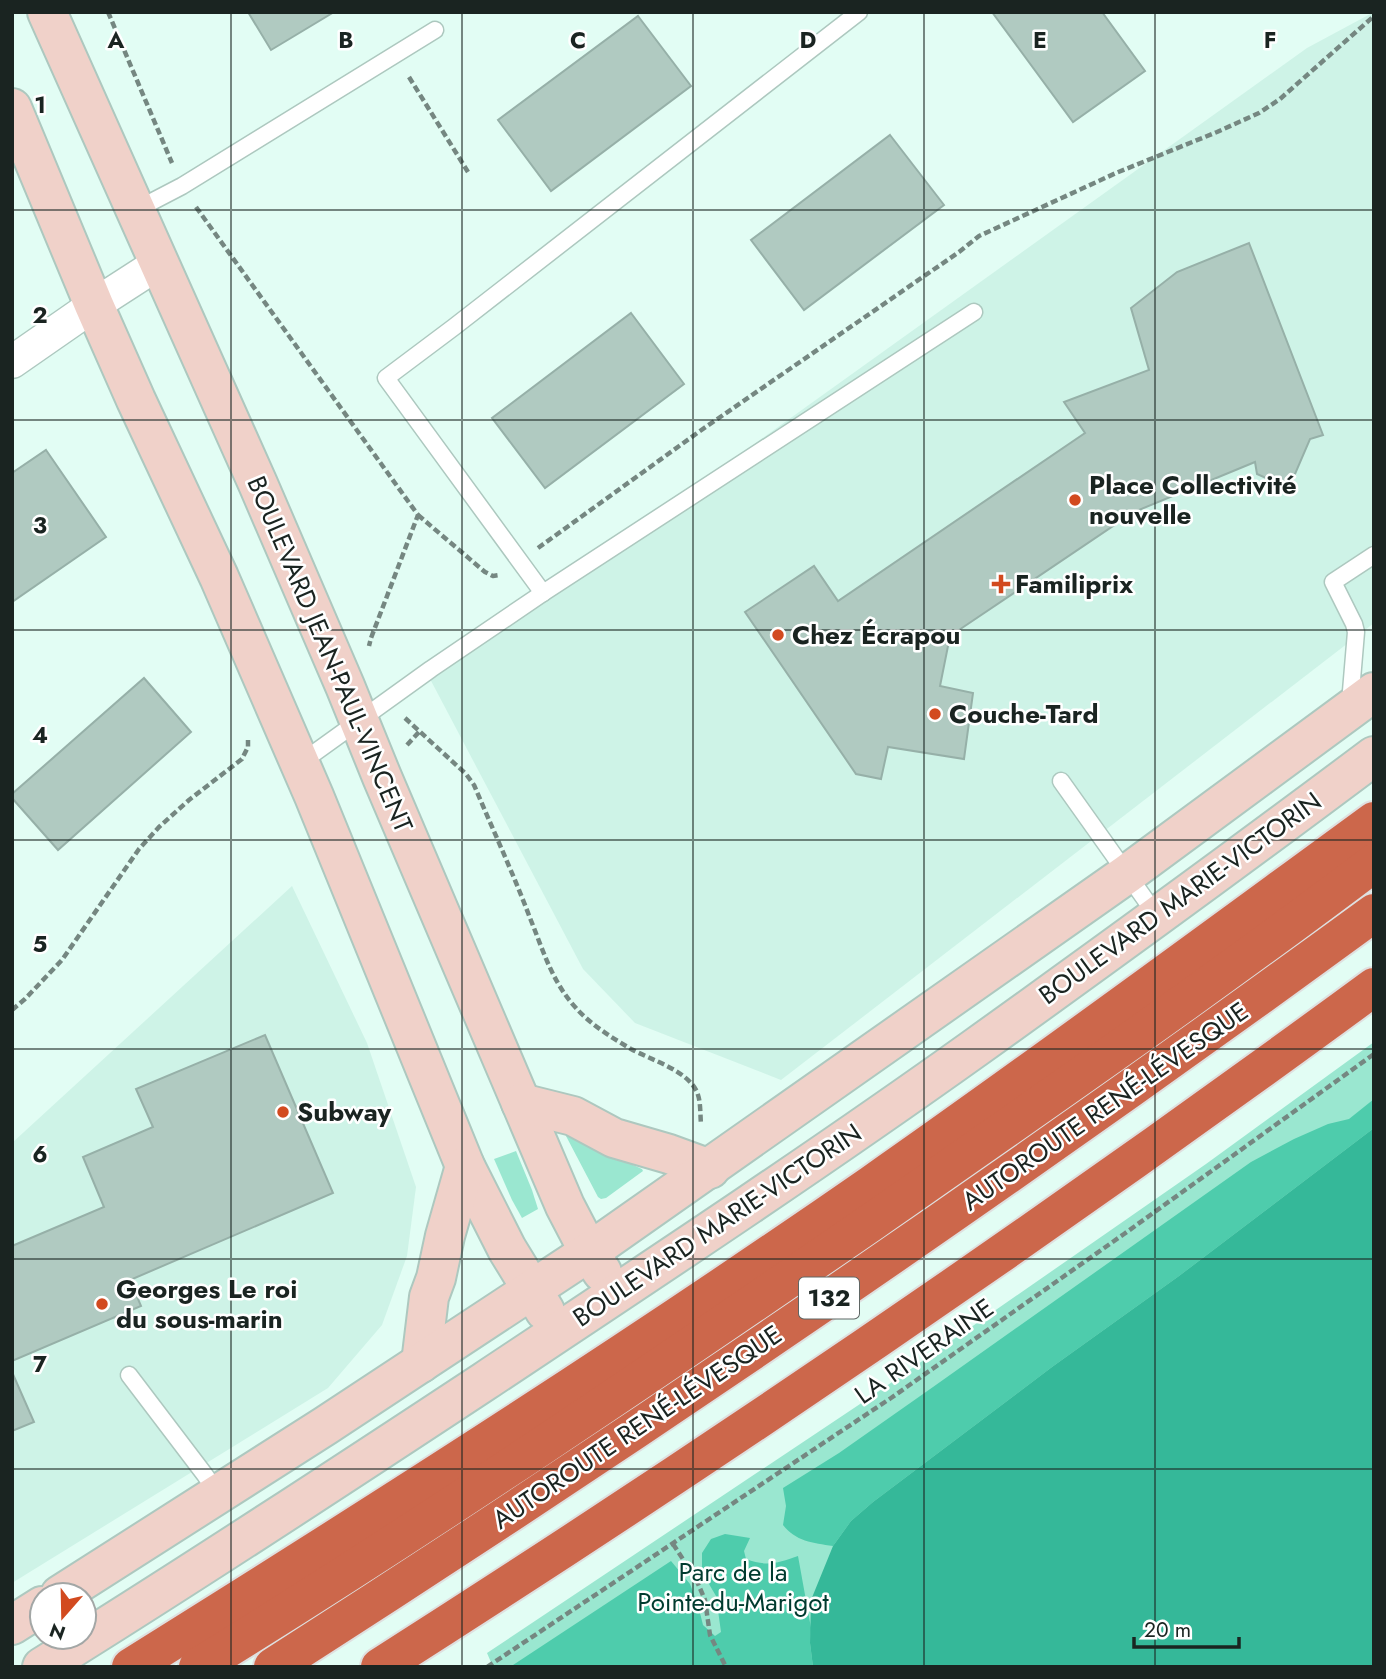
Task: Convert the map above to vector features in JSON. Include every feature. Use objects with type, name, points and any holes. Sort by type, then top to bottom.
[{"type":"highway","points":[[131,1667],[498,1433],[872,1184],[1374,821]]},
{"type":"highway","points":[[198,1667],[429,1521],[740,1312],[990,1140],[1203,989],[1374,863]]},
{"type":"highway","name":"AUTOROUTE RENÉ-LÉVESQUE","points":[[273,1667],[591,1458],[944,1220],[1374,913]]},
{"type":"highway","points":[[380,1667],[831,1371],[1186,1123],[1374,986]]},
{"type":"street","name":"BOULEVARD JEAN-PAUL-VINCENT","points":[[47,12],[258,484],[565,1206],[589,1252],[616,1294]]},
{"type":"street","points":[[12,107],[93,305],[219,577],[314,796],[465,1166],[507,1249],[559,1333]]},
{"type":"street","points":[[12,362],[159,263]]},
{"type":"street","name":"BOULEVARD MARIE-VICTORIN","points":[[82,1581],[421,1363],[710,1169],[1127,874],[1361,701]]},
{"type":"street","name":"BOULEVARD MARIE-VICTORIN","points":[[42,1667],[193,1573],[559,1333],[972,1050],[1374,756]]},
{"type":"street","points":[[521,1103],[573,1116],[614,1138],[710,1169]]},
{"type":"street","points":[[421,1363],[429,1297],[465,1166]]},
{"type":"street","points":[[12,1625],[28,1615]]},
{"type":"lane","points":[[544,593],[386,378],[859,12]]},
{"type":"lane","points":[[134,211],[182,187],[435,30]]},
{"type":"lane","points":[[299,764],[430,669],[974,312]]},
{"type":"lane","points":[[1361,701],[1356,632],[1333,582],[1374,555]]},
{"type":"lane","points":[[1061,781],[1157,916]]},
{"type":"lane","points":[[129,1375],[218,1494]]},
{"type":"path","points":[[108,12],[182,187],[418,515],[485,572],[493,576],[502,575]]},
{"type":"path","points":[[542,546],[700,430],[979,236],[1116,173],[1259,113],[1280,99],[1374,16]]},
{"type":"path","points":[[395,55],[468,172]]},
{"type":"path","name":"BOULEVARD JEAN-PAUL-VINCENT","points":[[368,653],[375,627],[418,515]]},
{"type":"path","name":"BOULEVARD JEAN-PAUL-VINCENT","points":[[407,721],[466,774],[474,785],[543,955],[562,991],[590,1022],[686,1077],[697,1093],[701,1124]]},
{"type":"path","points":[[12,1010],[62,960],[152,834],[189,800],[242,759],[249,743],[248,735]]},
{"type":"path","name":"LA RIVERAINE","points":[[487,1667],[891,1398],[1374,1054]]},
{"type":"path","points":[[673,1544],[696,1579],[705,1600],[710,1635],[726,1667]]},
{"type":"shaded area","points":[[1374,12],[1374,623],[781,1080],[635,1023],[583,969],[429,677],[1307,48]]},
{"type":"shaded area","points":[[292,886],[367,1043],[416,1187],[407,1256],[382,1325],[328,1388],[12,1583],[12,1143]]},
{"type":"shaded area","points":[[1374,1128],[1374,1667],[813,1667],[810,1643],[811,1600],[833,1546],[851,1521],[1052,1367],[1179,1276]]},
{"type":"green space","name":"Parc de la Pointe-du-Marigot","points":[[1374,1042],[1374,1354],[1056,1667],[493,1667],[487,1653],[872,1396],[1206,1164]]},
{"type":"green space","points":[[1374,1099],[1374,1128],[873,1502],[851,1521],[833,1546],[799,1538],[783,1525],[786,1506],[783,1488],[839,1453],[1251,1162],[1328,1124],[1349,1119]]},
{"type":"green space","points":[[569,1131],[643,1171],[601,1199],[566,1136]]},
{"type":"green space","points":[[516,1151],[538,1209],[522,1218],[494,1159]]},
{"type":"green space","name":"Parc de la Pointe-du-Marigot","points":[[725,1534],[750,1538],[744,1551],[746,1559],[772,1563],[798,1556],[811,1628],[813,1667],[510,1667],[671,1561],[690,1584],[703,1625],[715,1636],[721,1632],[716,1596],[702,1572],[702,1553],[711,1539]]},
{"type":"building","points":[[248,12],[334,12],[271,50]]},
{"type":"building","points":[[992,12],[1102,12],[1145,71],[1073,122]]},
{"type":"building","points":[[638,16],[691,86],[551,191],[498,120]]},
{"type":"building","points":[[890,135],[944,205],[804,310],[751,240]]},
{"type":"building","name":"Place Collectivité nouvelle","points":[[1249,243],[1323,435],[1310,439],[1289,488],[1257,474],[1255,462],[1134,512],[950,636],[940,686],[973,693],[964,759],[888,747],[881,779],[856,774],[745,612],[814,566],[838,601],[1085,433],[1064,402],[1149,370],[1131,308],[1177,272]]},
{"type":"building","points":[[631,313],[684,384],[545,488],[492,418]]},
{"type":"building","points":[[46,450],[106,537],[12,602],[12,473]]},
{"type":"building","points":[[144,678],[191,732],[58,850],[12,798],[12,794]]},
{"type":"building","points":[[265,1035],[333,1193],[130,1280],[141,1306],[12,1361],[12,1246],[104,1207],[83,1157],[153,1127],[136,1089]]},
{"type":"building","points":[[12,1372],[34,1422],[12,1431]]},
{"type":"place","name":"Place Collectivité nouvelle","points":[[1075,500]]},
{"type":"place","name":"Familiprix","points":[[1001,584]]},
{"type":"place","name":"Chez Écrapou","points":[[778,635]]},
{"type":"place","name":"Couche-Tard","points":[[935,714]]},
{"type":"place","name":"Subway","points":[[283,1112]]},
{"type":"place","name":"Georges Le roi du sous-marin","points":[[102,1304]]}]
